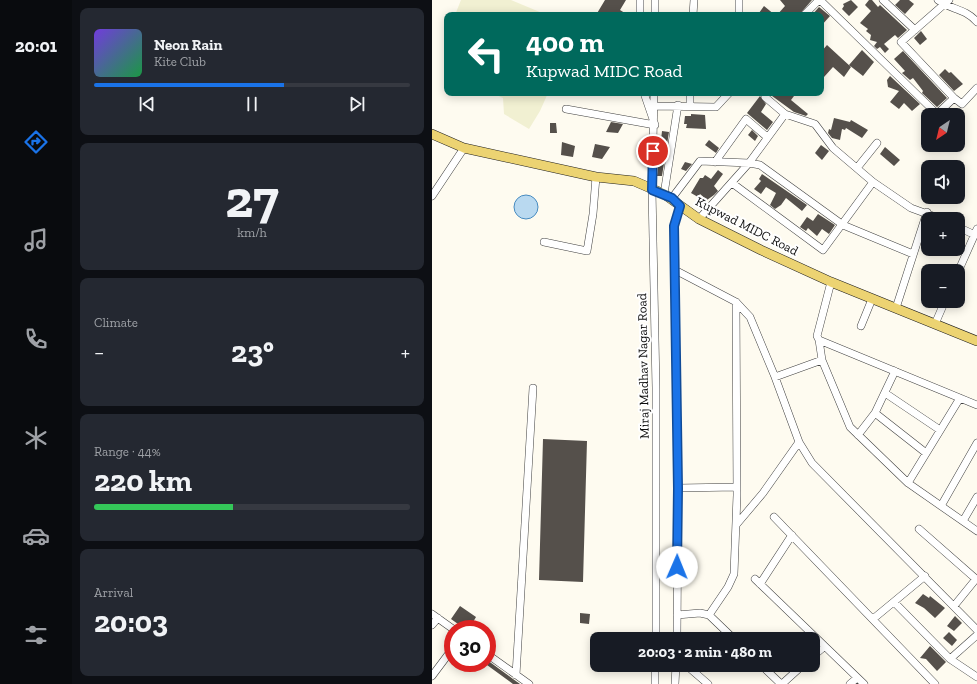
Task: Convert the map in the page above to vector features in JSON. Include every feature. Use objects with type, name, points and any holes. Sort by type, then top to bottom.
[{"type":"main road","name":"Kupwad MIDC Road","points":[[432,134],[464,148],[596,177],[634,182],[668,196],[699,219],[831,282],[977,341]]},
{"type":"street","points":[[640,0],[640,12]]},
{"type":"street","points":[[655,0],[655,12]]},
{"type":"street","points":[[693,12],[694,0]]},
{"type":"street","points":[[739,0],[740,12]]},
{"type":"street","points":[[807,12],[820,0],[937,114],[954,98]]},
{"type":"street","points":[[883,0],[915,30]]},
{"type":"street","points":[[977,22],[962,10],[943,1],[901,42],[954,98],[962,104],[977,88]]},
{"type":"street","points":[[566,109],[655,125],[645,96]]},
{"type":"street","name":"Miraj Madhav Nagar Road","points":[[654,96],[655,125],[652,190],[656,388],[656,632]]},
{"type":"street","points":[[690,96],[690,105]]},
{"type":"street","points":[[654,106],[690,105],[716,107],[726,96]]},
{"type":"street","points":[[765,97],[785,114],[815,124],[833,148],[873,182],[910,208],[927,212]]},
{"type":"street","points":[[668,196],[678,105]]},
{"type":"street","points":[[699,219],[749,163],[785,114]]},
{"type":"street","points":[[715,162],[746,119],[767,137]]},
{"type":"street","points":[[857,168],[878,143]]},
{"type":"street","points":[[432,196],[464,148]]},
{"type":"street","points":[[668,196],[700,161],[749,163],[760,165],[843,225],[913,254]]},
{"type":"street","points":[[544,242],[587,251],[593,214],[596,177]]},
{"type":"street","points":[[732,182],[824,250],[873,182]]},
{"type":"street","points":[[676,632],[678,488],[674,226],[680,206]]},
{"type":"street","points":[[962,264],[976,232],[965,229]]},
{"type":"street","points":[[896,308],[921,230]]},
{"type":"street","points":[[675,270],[736,302],[750,317],[776,377],[799,442],[812,463],[977,630]]},
{"type":"street","points":[[831,282],[817,336],[822,360],[850,427],[908,483],[977,531]]},
{"type":"street","points":[[861,326],[872,299]]},
{"type":"street","points":[[709,615],[728,587],[734,574],[737,487],[736,302]]},
{"type":"street","points":[[935,324],[942,308]]},
{"type":"street","points":[[819,340],[977,405]]},
{"type":"street","points":[[776,377],[822,360]]},
{"type":"street","points":[[858,435],[875,413],[895,371]]},
{"type":"street","points":[[516,675],[533,388]]},
{"type":"street","points":[[885,393],[940,430]]},
{"type":"street","points":[[908,483],[960,398]]},
{"type":"street","points":[[875,413],[926,453]]},
{"type":"street","points":[[736,525],[763,493],[799,442]]},
{"type":"street","points":[[941,506],[977,443]]},
{"type":"street","points":[[678,488],[737,487]]},
{"type":"street","points":[[963,521],[977,497]]},
{"type":"street","points":[[774,517],[935,684]]},
{"type":"street","points":[[919,529],[977,578],[954,606]]},
{"type":"street","points":[[792,535],[757,582],[864,684]]},
{"type":"street","points":[[873,619],[925,576]]},
{"type":"street","points":[[894,602],[950,659],[977,677]]},
{"type":"street","points":[[677,615],[700,613],[709,615],[727,632]]},
{"type":"street","points":[[432,625],[435,616],[444,622]]},
{"type":"street","points":[[950,659],[977,635]]},
{"type":"street","points":[[820,650],[824,647]]},
{"type":"street","points":[[432,676],[444,660]]},
{"type":"street","points":[[496,661],[529,684]]},
{"type":"street","points":[[655,672],[655,684]]},
{"type":"street","points":[[675,684],[676,672]]},
{"type":"street","points":[[694,672],[708,684]]},
{"type":"street","points":[[768,672],[781,684],[795,672]]},
{"type":"street","points":[[850,684],[857,678]]},
{"type":"street","points":[[973,684],[977,680]]},
{"type":"green space","points":[[461,0],[511,0],[540,12],[456,12]]},
{"type":"green space","points":[[499,96],[547,96],[540,111],[529,129],[504,114],[503,98]]},
{"type":"water","points":[[526,195],[534,199],[538,207],[534,215],[526,219],[518,215],[514,207],[518,199]]},
{"type":"building","points":[[605,0],[626,0],[620,10],[623,12],[598,12]]},
{"type":"building","points":[[780,0],[812,0],[802,12],[780,12],[785,6]]},
{"type":"building","points":[[851,0],[858,7],[849,16],[842,9],[844,6],[843,4]]},
{"type":"building","points":[[869,0],[872,0],[878,7],[880,5],[907,30],[898,38],[895,35],[884,44],[889,49],[885,53],[880,47],[877,49],[874,46],[877,42],[870,40],[871,35],[866,31],[868,29],[860,23],[871,11],[865,5]]},
{"type":"building","points":[[900,0],[909,0],[914,4],[905,14],[895,5]]},
{"type":"building","points":[[764,6],[771,12],[760,12]]},
{"type":"building","points":[[819,7],[830,16],[824,23],[824,12],[815,12]]},
{"type":"building","points":[[921,31],[927,39],[920,45],[914,38]]},
{"type":"building","points":[[827,45],[851,67],[844,77],[833,67],[824,77],[824,48]]},
{"type":"building","points":[[862,50],[874,62],[863,76],[849,65]]},
{"type":"building","points":[[903,51],[947,98],[937,107],[922,93],[923,91],[913,78],[910,80],[902,73],[905,71],[894,59]]},
{"type":"building","points":[[945,69],[949,73],[951,72],[963,84],[954,91],[939,75]]},
{"type":"building","points":[[890,76],[920,104],[912,111],[904,103],[899,109],[890,102],[899,91],[888,87],[887,80]]},
{"type":"building","points":[[760,96],[766,104],[761,112],[773,122],[767,130],[747,113]]},
{"type":"building","points":[[772,96],[794,96],[791,100],[808,114],[806,116],[794,112]]},
{"type":"building","points":[[691,114],[705,115],[706,129],[686,128],[687,124],[684,124],[685,116],[691,116]]},
{"type":"building","points":[[834,118],[850,122],[851,120],[868,130],[862,138],[846,128],[845,130],[842,129],[840,140],[832,138],[828,133],[829,129],[831,130]]},
{"type":"building","points":[[611,122],[623,124],[618,133],[606,132]]},
{"type":"building","points":[[550,123],[556,123],[557,133],[550,133]]},
{"type":"building","points":[[752,130],[758,136],[755,141],[748,135]]},
{"type":"building","points":[[662,131],[669,132],[662,176],[657,176]]},
{"type":"building","points":[[709,140],[719,148],[716,153],[705,145]]},
{"type":"building","points":[[562,142],[575,146],[573,157],[561,155]]},
{"type":"building","points":[[595,144],[610,147],[602,159],[592,157]]},
{"type":"building","points":[[821,145],[829,151],[822,160],[815,153]]},
{"type":"building","points":[[885,147],[900,160],[894,166],[880,154]]},
{"type":"building","points":[[685,162],[692,164],[686,171],[681,169]]},
{"type":"building","points":[[718,170],[723,174],[714,186],[718,191],[714,195],[707,200],[700,194],[698,197],[691,193],[700,178],[703,178],[705,175],[711,179]]},
{"type":"building","points":[[762,174],[807,205],[802,211],[786,198],[781,205],[775,209],[770,205],[776,193],[766,187],[761,194],[754,189],[761,181],[759,179]]},
{"type":"building","points":[[818,214],[835,225],[829,234],[822,229],[817,236],[808,228],[806,231],[800,227],[807,217],[813,221]]},
{"type":"building","points":[[543,439],[587,441],[583,582],[539,580]]},
{"type":"building","points":[[923,594],[929,598],[930,596],[945,608],[935,618],[924,608],[915,603]]},
{"type":"building","points":[[460,606],[476,617],[474,620],[451,619]]},
{"type":"building","points":[[580,613],[590,614],[589,624],[580,623]]},
{"type":"building","points":[[955,616],[962,623],[954,631],[947,626]]},
{"type":"building","points":[[949,632],[957,640],[952,646],[943,638]]},
{"type":"building","points":[[930,646],[946,662],[937,671],[926,659],[920,658]]},
{"type":"building","points":[[496,667],[520,684],[513,684],[496,672]]},
{"type":"route","points":[[653,151],[652,190],[672,198],[680,206],[674,226],[678,488],[677,567]]}]
